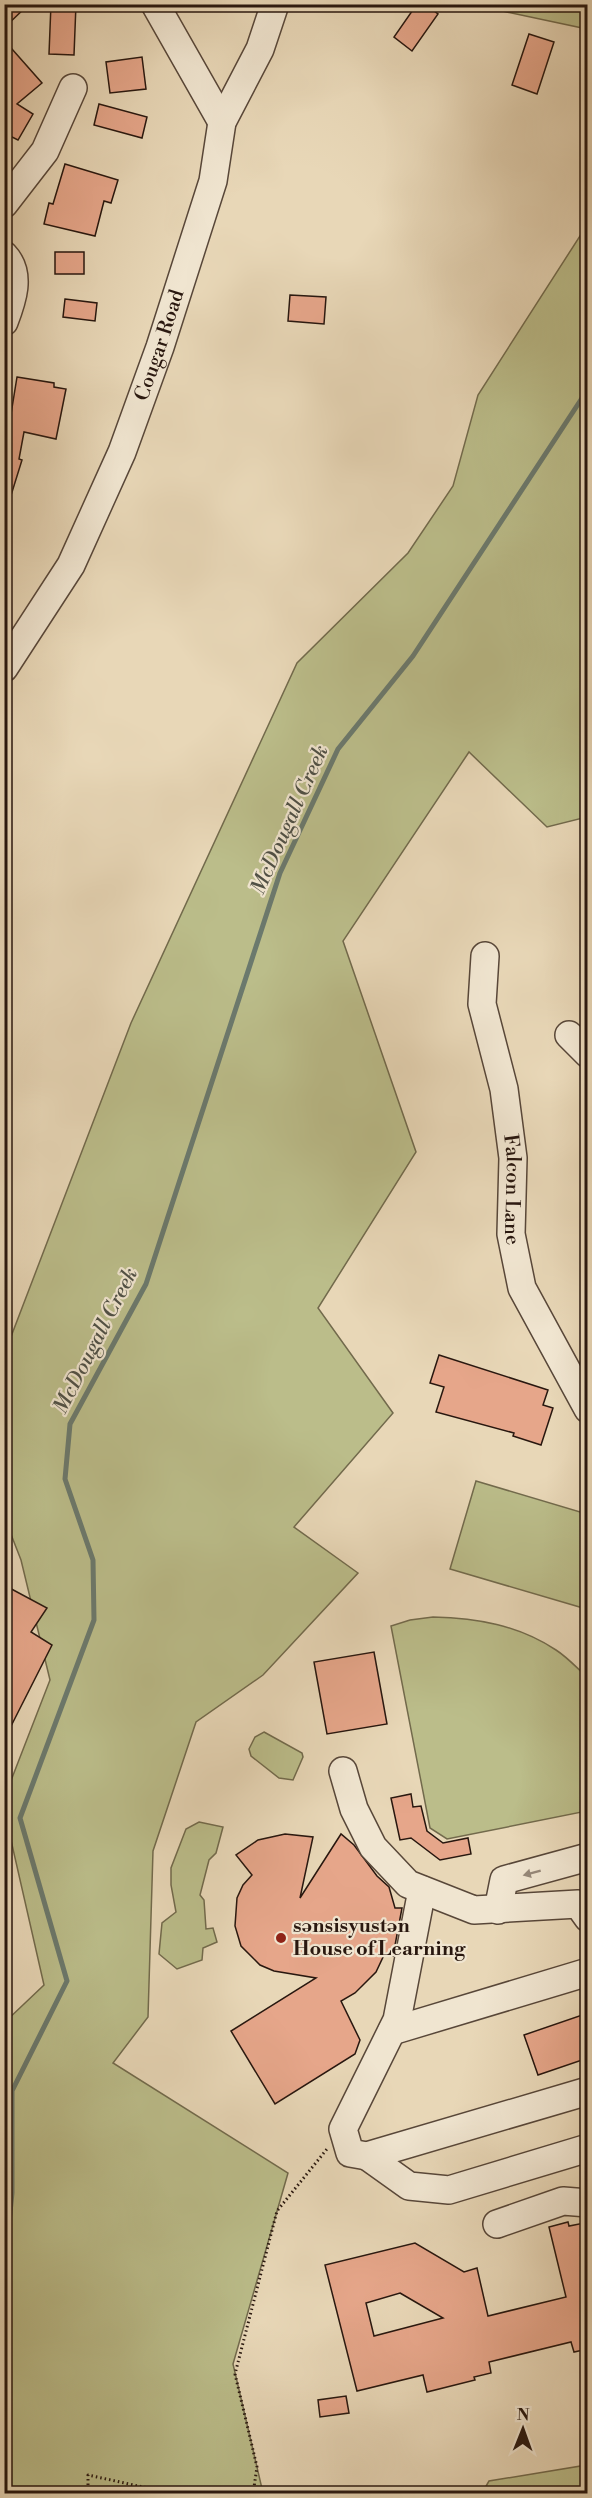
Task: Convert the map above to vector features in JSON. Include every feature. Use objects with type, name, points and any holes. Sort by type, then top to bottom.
[{"type":"street","points":[[155,4],[222,122]]},
{"type":"street","name":"Cougar Road","points":[[4,668],[71,565],[122,452],[160,347],[213,181],[222,122],[260,49],[275,4]]},
{"type":"street","points":[[4,204],[45,151],[73,88]]},
{"type":"street","points":[[4,255],[15,277],[12,299],[4,322]]},
{"type":"street","name":"Falcon Lane","points":[[485,956],[482,1004],[504,1089],[513,1158],[511,1234],[522,1288],[588,1408]]},
{"type":"street","points":[[569,1035],[588,1054]]},
{"type":"street","points":[[343,1771],[354,1809],[373,1847],[408,1884],[474,1910],[578,1904],[588,1918]]},
{"type":"street","points":[[498,1910],[504,1880],[588,1857]]},
{"type":"street","points":[[422,1890],[397,2020],[344,2129],[350,2153],[367,2156],[409,2186],[448,2190],[588,2148]]},
{"type":"street","points":[[392,2031],[588,1972]]},
{"type":"street","points":[[367,2156],[588,2091]]},
{"type":"street","points":[[497,2224],[563,2202],[588,2203]]},
{"type":"path","points":[[253,2493],[257,2467],[235,2373],[277,2211],[344,2129]]},
{"type":"path","points":[[88,2493],[88,2475],[175,2493]]},
{"type":"green space","points":[[502,5],[587,5],[587,29],[502,11]]},
{"type":"green space","points":[[587,225],[587,817],[547,827],[469,752],[343,941],[416,1152],[318,1308],[393,1413],[294,1527],[358,1573],[263,1675],[196,1722],[153,1851],[148,2017],[113,2063],[288,2173],[233,2364],[263,2493],[5,2493],[5,2022],[44,1985],[5,1814],[5,1796],[50,1680],[21,1560],[5,1519],[4,1355],[131,1023],[297,663],[408,553],[453,486],[478,395]]},
{"type":"green space","points":[[476,1481],[587,1514],[587,1592],[583,1608],[450,1569]]},
{"type":"green space","points":[[433,1617],[481,1621],[527,1634],[560,1653],[587,1677],[587,1811],[447,1839],[430,1828],[391,1626],[410,1620]]},
{"type":"green space","points":[[264,1732],[302,1753],[303,1757],[293,1780],[279,1778],[251,1756],[249,1749],[255,1737]]},
{"type":"green space","points":[[199,1822],[223,1827],[216,1853],[209,1860],[200,1895],[204,1900],[206,1929],[213,1928],[217,1942],[203,1948],[202,1960],[177,1969],[159,1954],[162,1923],[176,1912],[171,1885],[171,1868],[186,1829]]},
{"type":"green space","points":[[587,2465],[587,2493],[482,2493],[489,2481]]},
{"type":"building","points":[[10,4],[29,4],[4,28],[4,10]]},
{"type":"building","points":[[51,4],[76,4],[74,55],[49,54]]},
{"type":"building","points":[[417,4],[425,4],[438,14],[412,51],[394,37]]},
{"type":"building","points":[[529,34],[554,42],[537,94],[512,85]]},
{"type":"building","points":[[4,40],[42,83],[17,104],[33,114],[18,140],[4,133]]},
{"type":"building","points":[[142,57],[146,89],[110,93],[106,62]]},
{"type":"building","points":[[99,104],[147,117],[142,138],[94,125]]},
{"type":"building","points":[[65,164],[118,180],[111,203],[104,201],[95,236],[44,224],[49,203],[53,204]]},
{"type":"building","points":[[55,252],[84,252],[84,274],[55,274]]},
{"type":"building","points":[[290,295],[326,297],[324,324],[288,321]]},
{"type":"building","points":[[65,299],[97,303],[95,321],[63,317]]},
{"type":"building","points":[[17,377],[54,383],[54,387],[66,389],[56,439],[24,432],[19,459],[22,460],[8,505],[4,505],[4,431],[8,414],[11,414]]},
{"type":"building","points":[[439,1355],[548,1390],[543,1405],[553,1408],[541,1445],[513,1436],[514,1433],[436,1412],[444,1387],[430,1383]]},
{"type":"building","points":[[4,1585],[47,1608],[31,1632],[52,1645],[4,1740]]},
{"type":"building","points":[[374,1652],[387,1724],[327,1734],[314,1662]]},
{"type":"building","points":[[411,1794],[413,1807],[421,1806],[427,1831],[443,1843],[468,1838],[471,1854],[440,1860],[411,1838],[400,1840],[391,1798]]},
{"type":"building","points":[[285,1834],[313,1837],[300,1898],[341,1834],[354,1845],[377,1876],[389,1887],[395,1908],[402,1908],[393,1956],[385,1953],[376,1972],[355,1993],[341,2001],[360,2040],[355,2054],[275,2104],[231,2031],[316,1978],[274,1971],[260,1965],[241,1946],[235,1926],[237,1898],[243,1885],[252,1875],[236,1855],[258,1840]]},
{"type":"building","points":[[588,2013],[588,2058],[538,2075],[524,2035]]},
{"type":"building","points":[[568,2222],[569,2226],[584,2223],[588,2237],[588,2349],[574,2352],[571,2342],[489,2362],[491,2373],[474,2377],[475,2380],[427,2392],[423,2375],[357,2391],[325,2265],[415,2243],[464,2272],[477,2268],[488,2316],[566,2297],[549,2227]],"holes":[[[400,2293],[443,2318],[374,2336],[366,2303]]]},
{"type":"building","points":[[346,2396],[349,2413],[320,2417],[318,2400]]},
{"type":"waterway","name":"McDougall Creek","points":[[4,2272],[12,2193],[12,2091],[67,1981],[20,1818],[94,1620],[93,1560],[65,1479],[70,1424],[146,1284],[280,873],[338,749],[413,656],[588,389]]},
{"type":"place","name":"sənsisyustən House of Learning","points":[[281,1938]]}]
